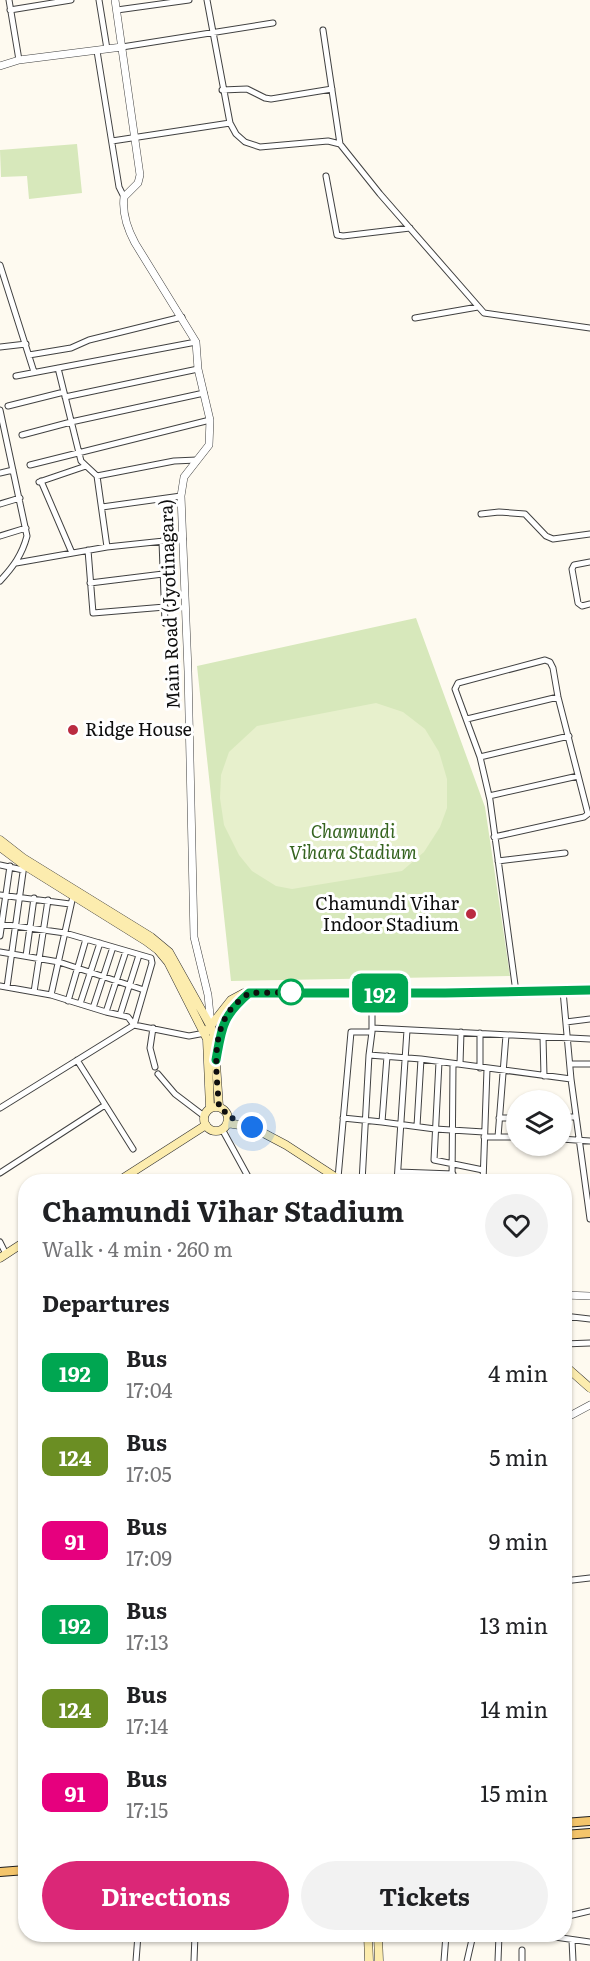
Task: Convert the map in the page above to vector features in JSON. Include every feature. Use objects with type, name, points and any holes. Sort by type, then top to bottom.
[{"type":"main road","points":[[0,840],[23,858],[163,946],[173,959],[208,1030]]},
{"type":"main road","points":[[0,847],[24,867],[72,900],[146,941],[164,956],[208,1030],[214,1035],[216,1060],[214,1108]]},
{"type":"main road","points":[[214,1108],[208,1030],[231,1000],[240,994],[590,990]]},
{"type":"main road","points":[[216,1060],[225,1018],[232,1008],[249,993]]},
{"type":"main road","points":[[226,1123],[223,1109],[214,1108],[204,1116],[206,1125],[213,1131],[226,1123],[245,1122],[331,1174]]},
{"type":"main road","points":[[129,1174],[206,1125]]},
{"type":"main road","points":[[3,1256],[18,1246]]},
{"type":"main road","points":[[572,1373],[590,1388]]},
{"type":"main road","points":[[572,1822],[590,1821]]},
{"type":"main road","points":[[572,1834],[590,1833]]},
{"type":"main road","points":[[0,1872],[18,1871]]},
{"type":"main road","points":[[368,1942],[369,1961]]},
{"type":"main road","points":[[378,1942],[379,1961]]},
{"type":"street","points":[[9,0],[19,60]]},
{"type":"street","points":[[10,10],[71,0]]},
{"type":"street","points":[[99,0],[107,49]]},
{"type":"street","points":[[97,51],[119,187],[124,196],[140,180],[115,0]]},
{"type":"street","points":[[117,10],[189,0]]},
{"type":"street","points":[[207,0],[230,123],[245,142],[260,147],[328,141],[340,144]]},
{"type":"street","points":[[0,66],[19,60],[97,51],[273,23]]},
{"type":"street","points":[[323,30],[340,144],[478,307],[490,315],[590,328]]},
{"type":"street","points":[[222,90],[247,89],[271,99],[332,89]]},
{"type":"street","points":[[112,141],[230,123]]},
{"type":"street","points":[[326,176],[337,235],[410,228]]},
{"type":"street","name":"Main Road (Jyotinagara)","points":[[124,196],[125,217],[129,231],[196,342],[198,369],[210,420],[209,446],[183,481],[181,496],[191,895],[194,937],[208,995],[208,1030]]},
{"type":"street","points":[[0,265],[34,372]]},
{"type":"street","points":[[415,318],[478,307]]},
{"type":"street","points":[[29,355],[71,348],[89,340],[182,317]]},
{"type":"street","points":[[16,376],[196,342]]},
{"type":"street","points":[[0,347],[26,344]]},
{"type":"street","points":[[58,368],[81,461],[96,476],[107,547]]},
{"type":"street","points":[[8,406],[198,369]]},
{"type":"street","points":[[22,435],[204,393]]},
{"type":"street","points":[[0,410],[3,441],[13,470],[27,536],[24,549],[16,563],[0,581]]},
{"type":"street","points":[[30,465],[210,420]]},
{"type":"street","points":[[96,476],[197,460]]},
{"type":"street","points":[[72,553],[40,482],[86,466]]},
{"type":"street","points":[[0,473],[13,470]]},
{"type":"street","points":[[102,507],[181,496]]},
{"type":"street","points":[[0,504],[20,498]]},
{"type":"street","points":[[481,514],[499,512],[525,514],[546,536],[553,539],[590,534]]},
{"type":"street","points":[[0,536],[26,528]]},
{"type":"street","points":[[16,563],[107,547],[183,539]]},
{"type":"street","points":[[162,541],[165,623]]},
{"type":"street","points":[[88,550],[93,613],[165,607]]},
{"type":"street","points":[[590,562],[574,565],[572,569],[578,603],[582,606],[590,604]]},
{"type":"street","points":[[90,584],[163,574]]},
{"type":"street","points":[[494,837],[586,816],[589,812],[558,698],[553,668],[550,662],[545,660],[458,683],[456,686],[456,694],[480,757],[489,795],[494,837],[516,992]]},
{"type":"street","points":[[466,719],[558,698]]},
{"type":"street","points":[[480,757],[568,736]]},
{"type":"street","points":[[489,795],[578,776]]},
{"type":"street","points":[[498,861],[565,853]]},
{"type":"street","points":[[0,865],[24,867],[7,987]]},
{"type":"street","points":[[0,936],[3,895],[10,866]]},
{"type":"street","points":[[3,895],[72,900],[51,995]]},
{"type":"street","points":[[26,956],[34,898]]},
{"type":"street","points":[[34,992],[48,900]]},
{"type":"street","points":[[1,924],[65,933],[151,958],[152,963],[134,1025]]},
{"type":"street","points":[[68,1001],[86,939]]},
{"type":"street","points":[[80,1004],[100,943]]},
{"type":"street","points":[[93,1008],[113,947]]},
{"type":"street","points":[[106,1012],[126,951]]},
{"type":"street","points":[[0,952],[59,962],[144,990]]},
{"type":"street","points":[[120,1016],[139,955]]},
{"type":"street","points":[[0,986],[51,995],[128,1017],[134,1025]]},
{"type":"street","points":[[563,991],[571,1079],[590,1219]]},
{"type":"street","points":[[363,1174],[372,1030],[372,993]]},
{"type":"street","points":[[566,1022],[590,1019]]},
{"type":"street","points":[[0,1108],[134,1025],[189,1036],[208,1030]]},
{"type":"street","points":[[153,1028],[150,1048],[155,1067]]},
{"type":"street","points":[[407,1030],[398,1172],[453,1174],[452,1130],[461,1032]]},
{"type":"street","points":[[340,1174],[351,1032],[407,1030],[590,1039]]},
{"type":"street","points":[[480,1034],[484,1068],[483,1174]]},
{"type":"street","points":[[498,1137],[506,1035]]},
{"type":"street","points":[[543,1037],[544,1076]]},
{"type":"street","points":[[369,1055],[421,1059],[571,1079]]},
{"type":"street","points":[[382,1122],[387,1056]]},
{"type":"street","points":[[417,1126],[421,1059]]},
{"type":"street","points":[[77,1060],[133,1149]]},
{"type":"street","points":[[439,1062],[434,1160],[483,1170]]},
{"type":"street","points":[[570,1064],[590,1064]]},
{"type":"street","points":[[158,1074],[175,1094],[204,1116]]},
{"type":"street","points":[[0,1173],[105,1105]]},
{"type":"street","points":[[343,1118],[506,1137]]},
{"type":"street","points":[[499,1118],[506,1118]]},
{"type":"street","points":[[226,1123],[248,1174]]},
{"type":"street","points":[[572,1140],[590,1141]]},
{"type":"street","points":[[0,1242],[3,1256]]},
{"type":"street","points":[[572,1295],[590,1296]]},
{"type":"street","points":[[572,1317],[590,1319]]},
{"type":"street","points":[[572,1344],[590,1344]]},
{"type":"street","points":[[572,1415],[590,1405]]},
{"type":"street","points":[[572,1580],[590,1578]]},
{"type":"street","points":[[572,1915],[590,1911]]},
{"type":"street","points":[[573,1961],[572,1940],[590,1942]]},
{"type":"street","points":[[136,1961],[137,1942]]},
{"type":"street","points":[[194,1961],[195,1942]]},
{"type":"street","points":[[444,1961],[445,1942]]},
{"type":"street","points":[[467,1961],[471,1942]]},
{"type":"street","points":[[498,1961],[499,1942]]},
{"type":"street","points":[[522,1950],[522,1961]]},
{"type":"green space","points":[[77,144],[82,193],[29,199],[27,176],[1,177],[0,150]]},
{"type":"green space","name":"Chamundi Vihara Stadium","points":[[416,618],[485,807],[510,976],[231,981],[197,666]]},
{"type":"green space","points":[[376,703],[403,712],[425,729],[439,752],[447,779],[447,808],[440,827],[424,852],[402,871],[292,889],[276,886],[252,871],[239,855],[224,825],[220,798],[221,775],[229,752],[257,726]]},
{"type":"bus line","name":"192","points":[[216,1060],[225,1018],[232,1008],[249,993],[590,990]]},
{"type":"place","name":"Ridge House","points":[[73,730]]},
{"type":"place","name":"Chamundi Vihar Indoor Stadium","points":[[471,914]]},
{"type":"route","points":[[252,1127],[245,1122],[228,1117],[219,1107],[216,1060],[222,1027],[232,1008],[249,993],[302,992],[291,992]]}]
